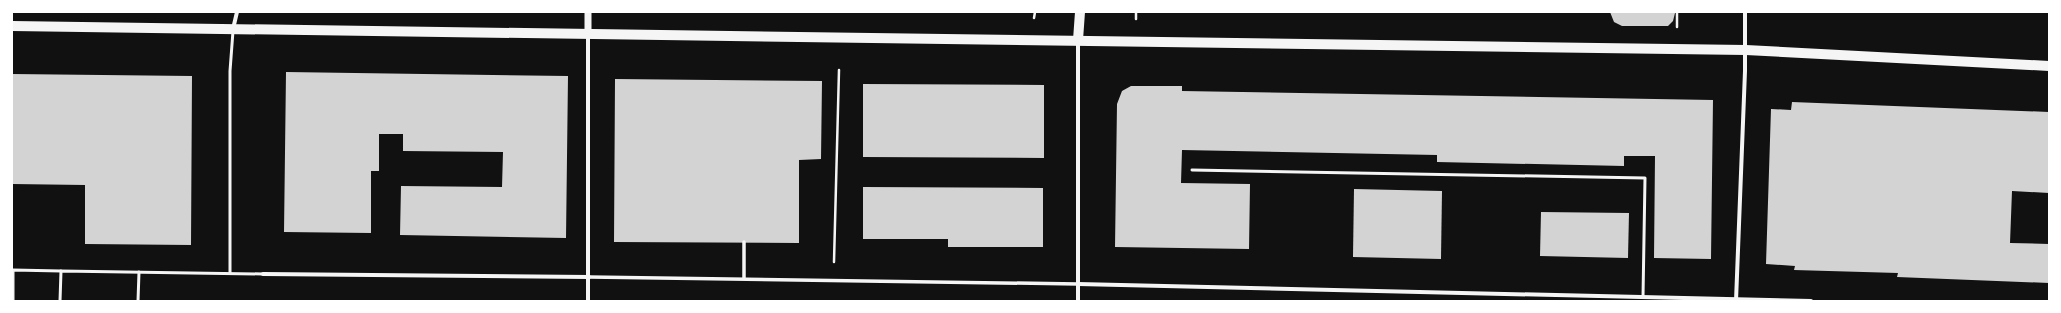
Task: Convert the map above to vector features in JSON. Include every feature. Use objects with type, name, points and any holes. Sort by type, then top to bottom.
[{"type":"main road","points":[[1078,40],[1080,12]]},
{"type":"main road","points":[[12,26],[1746,50],[2049,66]]},
{"type":"street","points":[[233,29],[236,12]]},
{"type":"street","points":[[588,12],[588,301]]},
{"type":"street","points":[[1736,300],[1746,50],[1745,12]]},
{"type":"street","points":[[1078,40],[1078,301]]},
{"type":"street","points":[[744,242],[744,278]]},
{"type":"street","points":[[263,274],[744,278],[1811,301]]},
{"type":"lane","points":[[230,273],[230,71],[233,29]]},
{"type":"lane","points":[[1192,170],[1645,178],[1643,297]]},
{"type":"lane","points":[[13,301],[13,270],[263,274]]},
{"type":"lane","points":[[60,301],[61,271]]},
{"type":"lane","points":[[138,301],[139,272]]},
{"type":"path","points":[[1136,12],[1136,22]]},
{"type":"path","points":[[833,281],[839,70]]},
{"type":"building","points":[[1610,12],[1675,13],[1673,21],[1668,26],[1622,26],[1614,22]]},
{"type":"building","points":[[286,72],[568,76],[566,238],[400,235],[401,186],[502,187],[503,152],[403,151],[403,134],[379,134],[379,171],[371,171],[371,233],[284,232]]},
{"type":"building","points":[[12,74],[192,76],[191,245],[85,244],[85,185],[12,184]]},
{"type":"building","points":[[615,79],[822,81],[821,159],[799,160],[799,243],[614,242]]},
{"type":"building","points":[[863,84],[1044,85],[1044,158],[863,157]]},
{"type":"building","points":[[1131,86],[1182,86],[1182,91],[1713,100],[1711,259],[1654,258],[1655,156],[1624,156],[1624,166],[1437,162],[1437,155],[1182,150],[1181,183],[1250,184],[1249,249],[1115,247],[1117,104],[1122,91]]},
{"type":"building","points":[[1792,102],[2049,112],[2049,193],[2012,191],[2010,243],[2049,244],[2049,283],[1897,277],[1898,273],[1794,270],[1795,266],[1766,264],[1771,109],[1791,110]]},
{"type":"building","points":[[863,187],[1043,188],[1043,247],[948,247],[948,239],[863,239]]},
{"type":"building","points":[[1354,189],[1442,191],[1441,259],[1353,257]]},
{"type":"building","points":[[1541,212],[1629,213],[1628,258],[1540,256]]}]
